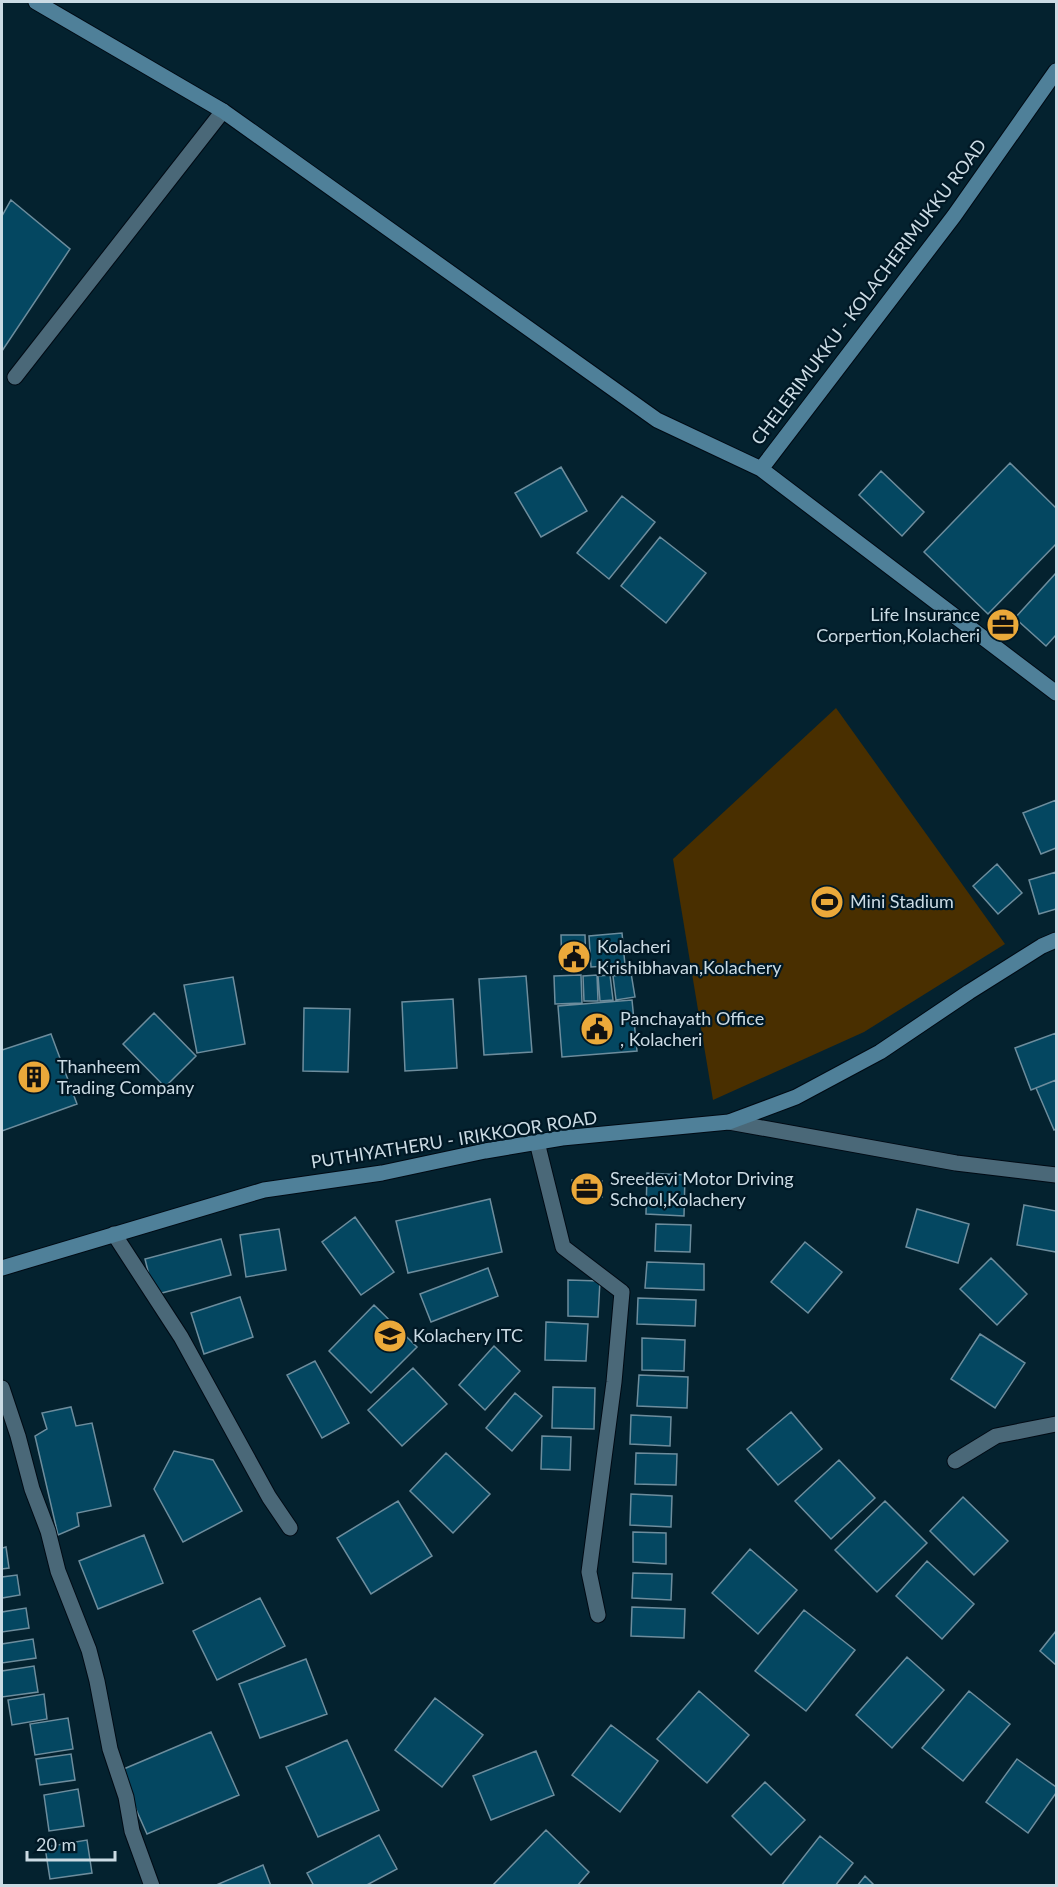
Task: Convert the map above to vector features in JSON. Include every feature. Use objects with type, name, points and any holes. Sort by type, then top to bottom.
[{"type":"main road","points":[[36,2],[223,111],[657,420],[761,469]]},
{"type":"main road","name":"CHELERIMUKKU - KOLACHERIMUKKU ROAD","points":[[1056,71],[954,216],[761,469],[1056,693]]},
{"type":"main road","name":"PUTHIYATHERU - IRIKKOOR ROAD","points":[[2,1268],[264,1190],[381,1173],[485,1150],[562,1138],[729,1122],[796,1097],[880,1052],[969,992],[1042,946],[1056,940]]},
{"type":"street","points":[[15,377],[223,111]]},
{"type":"street","points":[[729,1122],[956,1163],[1056,1175]]},
{"type":"street","points":[[537,1142],[563,1247],[622,1292],[614,1382],[590,1572],[598,1615]]},
{"type":"street","points":[[114,1234],[181,1337],[269,1497],[290,1528]]},
{"type":"street","points":[[2,1388],[32,1488],[48,1531],[58,1571],[89,1650],[110,1749],[126,1797],[132,1831],[152,1886]]},
{"type":"street","points":[[955,1461],[996,1436],[1056,1424]]},
{"type":"shaded area","name":"Mini Stadium","points":[[836,708],[1005,944],[864,1032],[713,1100],[673,859]]},
{"type":"building","points":[[11,200],[70,249],[2,351],[2,216]]},
{"type":"building","points":[[1010,463],[1056,508],[1056,544],[988,614],[924,552]]},
{"type":"building","points":[[561,467],[587,511],[541,537],[515,493]]},
{"type":"building","points":[[881,471],[924,512],[902,536],[859,495]]},
{"type":"building","points":[[622,496],[655,522],[609,579],[577,553]]},
{"type":"building","points":[[660,537],[706,573],[666,623],[621,586]]},
{"type":"building","points":[[1056,573],[1056,635],[1046,646],[1015,618]]},
{"type":"building","name":"Life Insurance Corpertion,Kolacheri","points":[[1001,616],[1012,626],[1005,634],[994,624]]},
{"type":"building","points":[[1056,800],[1056,848],[1041,854],[1023,813]]},
{"type":"building","points":[[997,864],[1022,893],[998,914],[973,886]]},
{"type":"building","points":[[1056,872],[1056,909],[1039,914],[1029,880]]},
{"type":"building","points":[[622,933],[625,965],[591,967],[589,936]]},
{"type":"building","name":"Kolacheri Krishibhavan,Kolachery","points":[[561,935],[585,935],[586,968],[562,969]]},
{"type":"building","points":[[631,973],[635,997],[616,1000],[613,976]]},
{"type":"building","points":[[581,975],[582,1003],[555,1004],[554,976]]},
{"type":"building","points":[[597,975],[598,1001],[584,1001],[583,976]]},
{"type":"building","points":[[610,975],[613,1000],[600,1001],[598,976]]},
{"type":"building","points":[[526,976],[532,1052],[484,1055],[479,979]]},
{"type":"building","points":[[233,977],[245,1044],[197,1053],[184,985]]},
{"type":"building","points":[[453,999],[457,1068],[405,1071],[402,1002]]},
{"type":"building","name":"Panchayath Office , Kolacheri","points":[[632,1000],[637,1051],[562,1057],[558,1006]]},
{"type":"building","points":[[304,1008],[350,1009],[348,1072],[303,1071]]},
{"type":"building","points":[[154,1013],[196,1056],[165,1087],[123,1044]]},
{"type":"building","points":[[1056,1033],[1056,1080],[1031,1090],[1015,1048]]},
{"type":"building","name":"Thanheem Trading Company","points":[[51,1034],[77,1104],[2,1131],[2,1050]]},
{"type":"building","points":[[1056,1080],[1056,1129],[1054,1130],[1036,1088]]},
{"type":"building","points":[[647,1173],[685,1175],[684,1216],[646,1214]]},
{"type":"building","name":"Sreedevi Motor Driving School,Kolachery","points":[[572,1180],[602,1181],[602,1197],[573,1198]]},
{"type":"building","points":[[490,1199],[502,1252],[408,1273],[396,1221]]},
{"type":"building","points":[[1024,1205],[1056,1211],[1056,1252],[1017,1245]]},
{"type":"building","points":[[917,1209],[969,1224],[958,1263],[906,1247]]},
{"type":"building","points":[[355,1217],[394,1272],[361,1295],[322,1242]]},
{"type":"building","points":[[656,1224],[691,1225],[690,1252],[655,1251]]},
{"type":"building","points":[[279,1229],[286,1270],[246,1277],[240,1235]]},
{"type":"building","points":[[221,1239],[231,1275],[154,1295],[145,1259]]},
{"type":"building","points":[[805,1242],[842,1272],[808,1313],[771,1282]]},
{"type":"building","points":[[991,1258],[1027,1294],[997,1325],[960,1289]]},
{"type":"building","points":[[647,1262],[704,1264],[704,1290],[645,1288]]},
{"type":"building","points":[[488,1268],[498,1296],[431,1322],[420,1294]]},
{"type":"building","points":[[568,1280],[600,1281],[598,1317],[568,1316]]},
{"type":"building","points":[[240,1297],[253,1337],[204,1354],[191,1313]]},
{"type":"building","points":[[638,1298],[696,1300],[695,1326],[637,1324]]},
{"type":"building","points":[[374,1305],[417,1347],[371,1393],[329,1351]]},
{"type":"building","points":[[546,1322],[588,1324],[586,1361],[545,1360]]},
{"type":"building","points":[[980,1334],[1025,1363],[995,1408],[951,1379]]},
{"type":"building","points":[[642,1338],[685,1340],[684,1371],[642,1370]]},
{"type":"building","points":[[494,1346],[520,1371],[485,1410],[459,1385]]},
{"type":"building","points":[[315,1361],[349,1423],[322,1438],[287,1375]]},
{"type":"building","points":[[413,1368],[447,1404],[402,1446],[368,1410]]},
{"type":"building","points":[[639,1375],[688,1377],[687,1408],[637,1406]]},
{"type":"building","points":[[553,1387],[595,1388],[594,1429],[552,1428]]},
{"type":"building","points":[[515,1393],[542,1416],[512,1451],[486,1428]]},
{"type":"building","points":[[71,1407],[76,1426],[92,1423],[111,1506],[77,1513],[79,1526],[58,1535],[35,1436],[47,1429],[42,1413]]},
{"type":"building","points":[[791,1412],[822,1449],[778,1485],[747,1449]]},
{"type":"building","points":[[631,1415],[671,1417],[670,1446],[630,1444]]},
{"type":"building","points":[[542,1436],[571,1437],[570,1470],[541,1469]]},
{"type":"building","points":[[174,1451],[213,1460],[242,1511],[183,1542],[154,1489]]},
{"type":"building","points":[[446,1453],[490,1494],[453,1533],[410,1491]]},
{"type":"building","points":[[636,1453],[677,1454],[676,1485],[635,1484]]},
{"type":"building","points":[[839,1460],[875,1498],[831,1539],[795,1501]]},
{"type":"building","points":[[631,1494],[672,1496],[671,1527],[630,1525]]},
{"type":"building","points":[[963,1497],[1008,1541],[974,1575],[930,1531]]},
{"type":"building","points":[[398,1501],[432,1556],[371,1594],[337,1538]]},
{"type":"building","points":[[885,1501],[927,1543],[877,1592],[835,1550]]},
{"type":"building","points":[[633,1532],[666,1533],[666,1564],[633,1562]]},
{"type":"building","points":[[144,1535],[163,1583],[98,1609],[79,1561]]},
{"type":"building","points":[[6,1547],[9,1568],[2,1569],[2,1548]]},
{"type":"building","points":[[750,1549],[797,1590],[758,1634],[712,1593]]},
{"type":"building","points":[[927,1561],[974,1604],[942,1639],[896,1596]]},
{"type":"building","points":[[633,1573],[672,1574],[671,1600],[632,1598]]},
{"type":"building","points":[[17,1575],[20,1595],[2,1598],[2,1577]]},
{"type":"building","points":[[260,1598],[285,1646],[217,1680],[193,1631]]},
{"type":"building","points":[[632,1607],[685,1609],[684,1638],[631,1636]]},
{"type":"building","points":[[26,1608],[29,1628],[2,1632],[2,1612]]},
{"type":"building","points":[[804,1610],[855,1650],[806,1711],[755,1671]]},
{"type":"building","points":[[1056,1631],[1056,1665],[1040,1651]]},
{"type":"building","points":[[33,1639],[36,1658],[2,1663],[2,1644]]},
{"type":"building","points":[[907,1657],[944,1690],[892,1748],[856,1715]]},
{"type":"building","points":[[306,1659],[327,1714],[260,1738],[239,1684]]},
{"type":"building","points":[[34,1666],[38,1692],[2,1697],[2,1671]]},
{"type":"building","points":[[699,1691],[749,1735],[707,1783],[657,1739]]},
{"type":"building","points":[[969,1691],[1010,1724],[963,1781],[922,1748]]},
{"type":"building","points":[[44,1694],[47,1719],[12,1725],[8,1700]]},
{"type":"building","points":[[435,1698],[483,1735],[442,1787],[395,1750]]},
{"type":"building","points":[[68,1718],[73,1749],[35,1755],[30,1724]]},
{"type":"building","points":[[611,1725],[658,1761],[620,1812],[572,1775]]},
{"type":"building","points":[[211,1732],[239,1795],[147,1834],[119,1771]]},
{"type":"building","points":[[347,1740],[379,1810],[318,1837],[286,1767]]},
{"type":"building","points":[[536,1751],[554,1795],[491,1820],[473,1776]]},
{"type":"building","points":[[71,1754],[75,1780],[40,1785],[36,1759]]},
{"type":"building","points":[[1017,1759],[1056,1787],[1056,1793],[1028,1833],[986,1802]]},
{"type":"building","points":[[765,1782],[805,1820],[771,1855],[732,1816]]},
{"type":"building","points":[[78,1789],[84,1826],[49,1831],[44,1795]]},
{"type":"building","points":[[546,1830],[589,1872],[577,1886],[492,1886]]},
{"type":"building","points":[[379,1835],[397,1869],[365,1886],[314,1886],[307,1873]]},
{"type":"building","points":[[820,1836],[853,1863],[835,1886],[781,1886]]},
{"type":"building","points":[[87,1840],[92,1873],[50,1879],[45,1847]]},
{"type":"building","points":[[263,1865],[271,1886],[214,1886]]},
{"type":"building","points":[[865,1876],[875,1886],[857,1886]]},
{"type":"place","name":"Life Insurance Corpertion,Kolacheri","points":[[1003,625]]},
{"type":"place","name":"Mini Stadium","points":[[827,902]]},
{"type":"place","name":"Kolacheri Krishibhavan,Kolachery","points":[[574,957]]},
{"type":"place","name":"Panchayath Office , Kolacheri","points":[[597,1029]]},
{"type":"place","name":"Thanheem Trading Company","points":[[34,1077]]},
{"type":"place","name":"Sreedevi Motor Driving School,Kolachery","points":[[587,1189]]},
{"type":"place","name":"Kolachery ITC","points":[[390,1336]]}]
